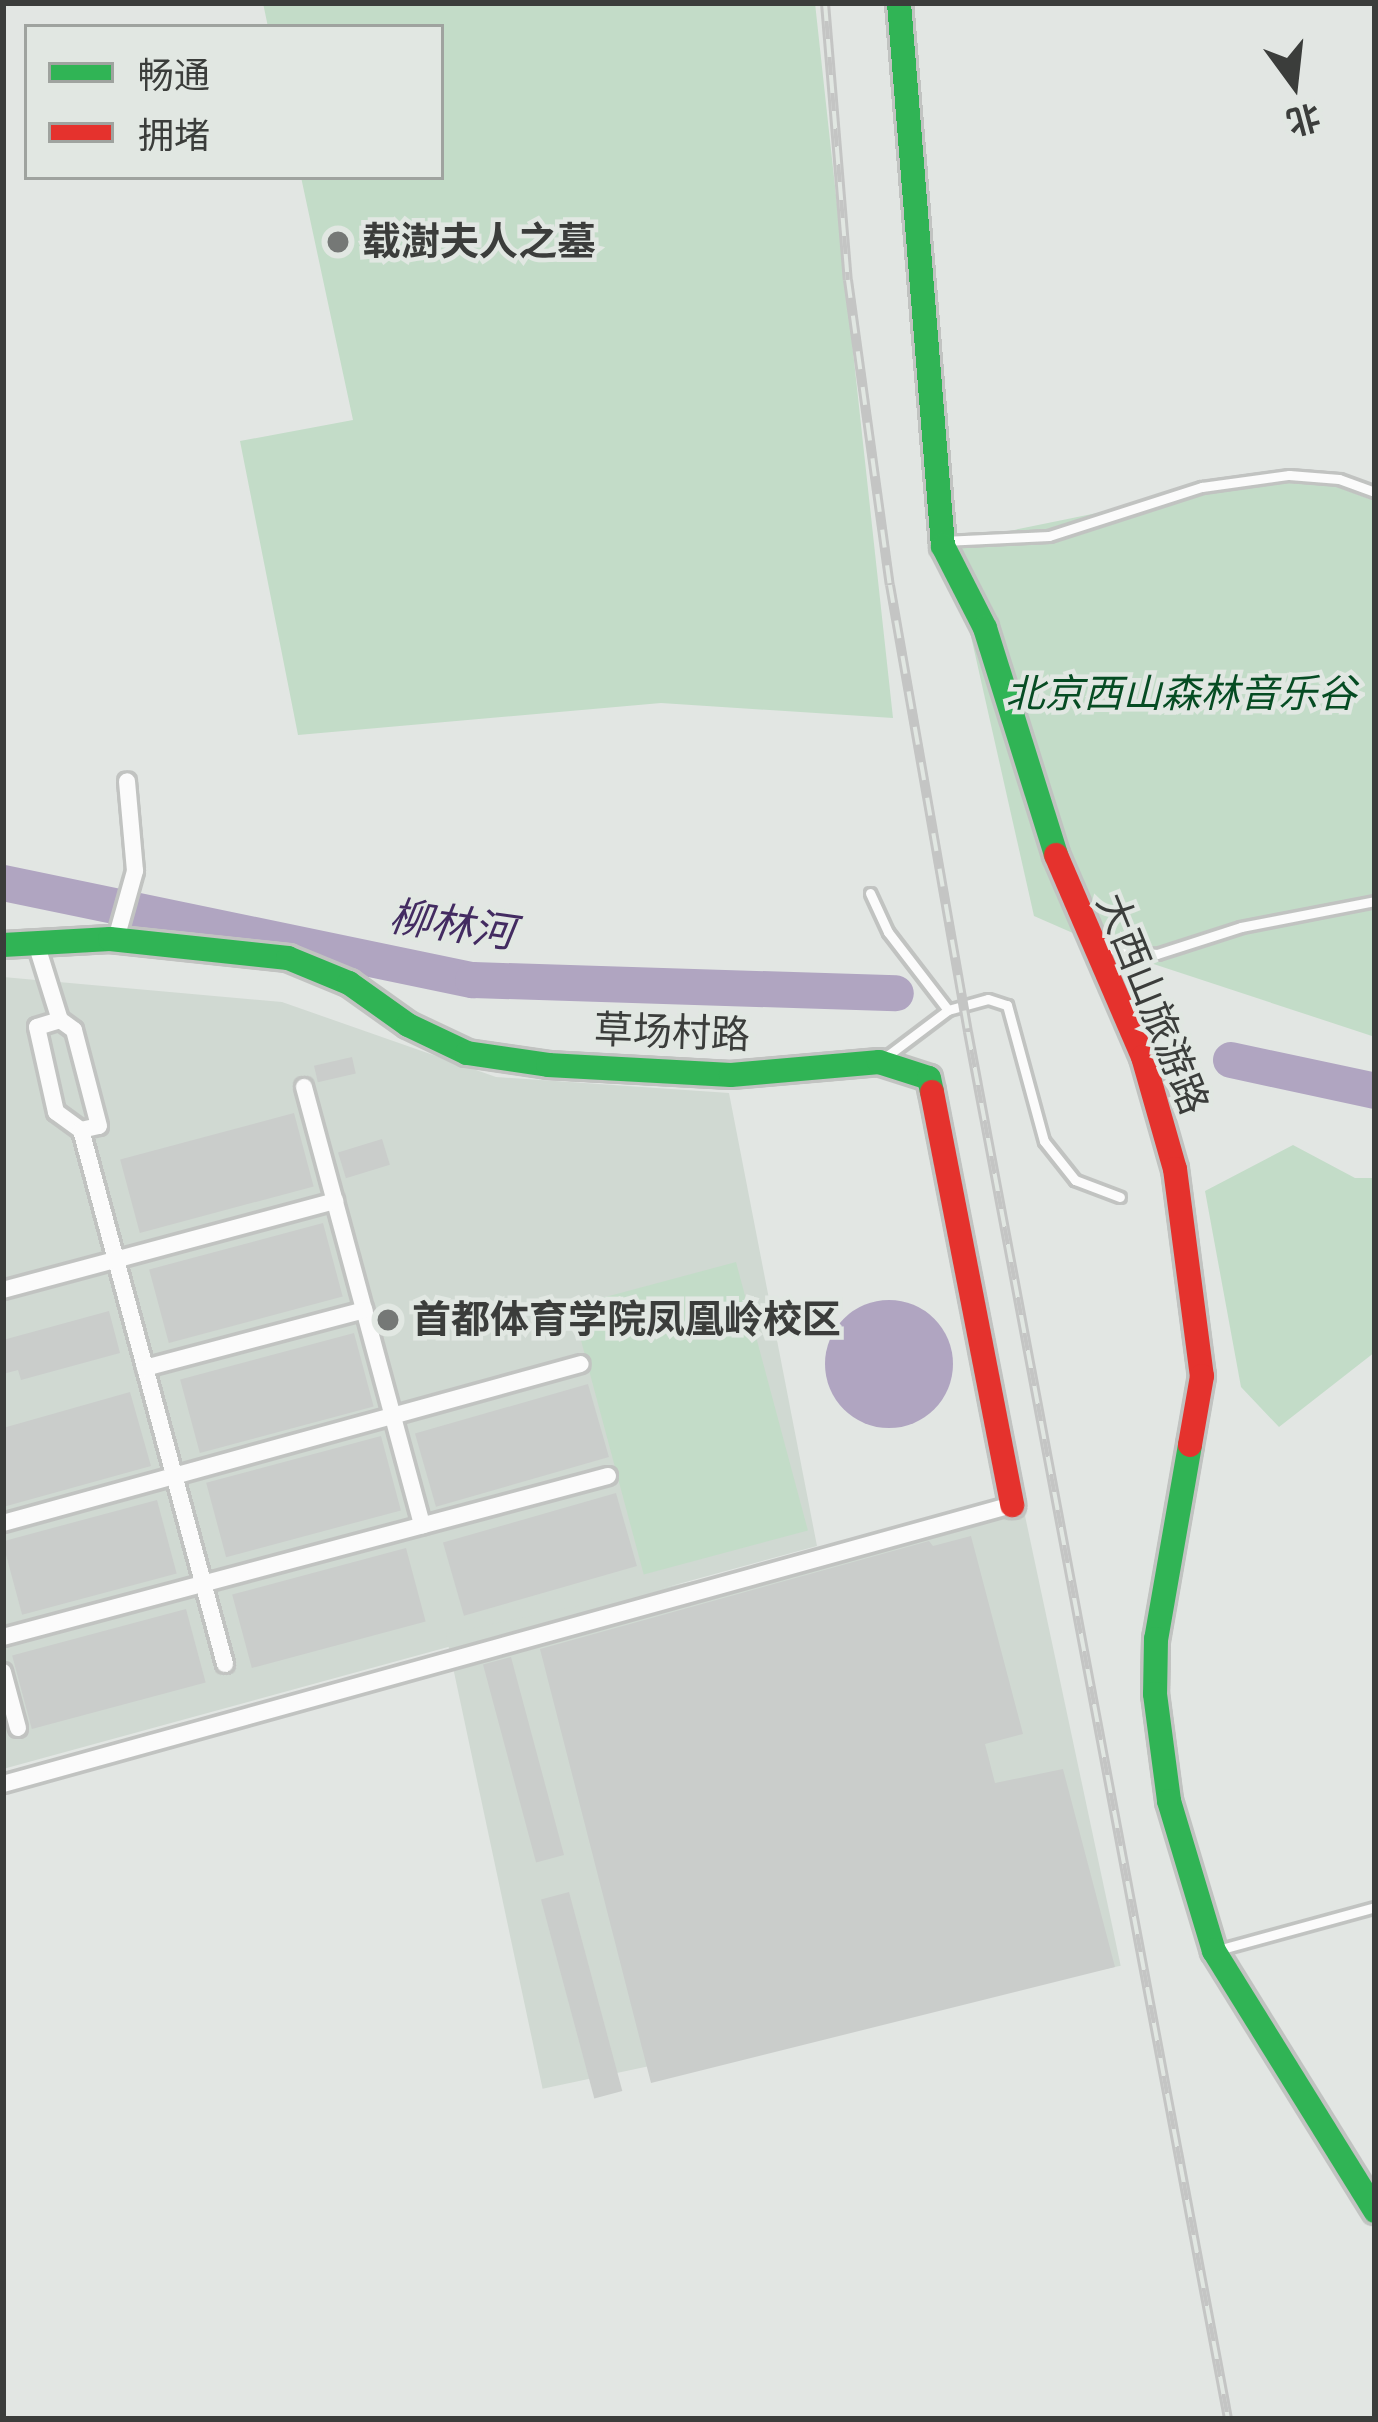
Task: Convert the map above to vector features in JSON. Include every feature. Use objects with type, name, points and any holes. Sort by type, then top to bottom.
[{"type":"street","name":"大西山旅游路","points":[[898,3],[943,541],[985,628],[1065,885],[1162,1113],[1197,1334],[1202,1376],[1197,1429],[1156,1639],[1155,1694],[1180,1852],[1214,1951],[1375,2211]]},
{"type":"street","points":[[118,933],[135,871],[127,781]]},
{"type":"street","name":"草场村路","points":[[3,945],[118,933],[288,958],[349,983],[408,1025],[467,1053],[548,1065],[731,1076],[879,1062]]},
{"type":"street","points":[[36,943],[60,1020],[74,1030],[99,1126],[81,1130]]},
{"type":"street","points":[[60,1020],[37,1027],[56,1112],[81,1130],[225,1664]]},
{"type":"street","points":[[3,1784],[1012,1505],[928,1078],[879,1062]]},
{"type":"street","points":[[304,1087],[422,1525]]},
{"type":"street","points":[[3,1290],[335,1201]]},
{"type":"street","points":[[146,1369],[364,1310]]},
{"type":"street","points":[[3,1523],[581,1364]]},
{"type":"street","points":[[3,1637],[608,1475]]},
{"type":"street","points":[[3,1672],[18,1728]]},
{"type":"lane","points":[[943,541],[1049,536],[1202,487],[1289,475],[1339,479],[1375,492]]},
{"type":"lane","points":[[870,893],[888,932],[948,1010]]},
{"type":"lane","points":[[1094,948],[1157,954],[1241,927],[1375,902]]},
{"type":"lane","points":[[879,1062],[948,1010],[988,999],[1007,1005],[1043,1141],[1075,1180],[1120,1197]]},
{"type":"lane","points":[[1214,1951],[1375,1907]]},
{"type":"shaded area","name":"首都体育学院凤凰岭校区","points":[[3,977],[282,1002],[496,1077],[729,1093],[817,1546],[3,1769]]},
{"type":"shaded area","points":[[889,1300],[913,1305],[934,1319],[948,1340],[953,1364],[948,1388],[934,1409],[913,1423],[889,1428],[865,1423],[844,1409],[830,1388],[825,1364],[830,1340],[844,1319],[865,1305]]},
{"type":"shaded area","points":[[1024,1511],[1121,1966],[543,2089],[446,1634]]},
{"type":"green space","points":[[263,3],[815,3],[893,718],[661,703],[298,735],[240,441],[353,420],[302,180],[444,180],[444,24],[267,24]]},
{"type":"green space","name":"北京西山森林音乐谷","points":[[1298,472],[1375,501],[1375,1037],[1114,951],[1034,916],[950,543]]},
{"type":"green space","points":[[1293,1145],[1355,1178],[1375,1178],[1375,1352],[1279,1427],[1241,1387],[1205,1191]]},
{"type":"green space","points":[[736,1262],[808,1531],[644,1575],[572,1306]]},
{"type":"building","points":[[352,1057],[356,1074],[318,1082],[314,1066]]},
{"type":"building","points":[[294,1113],[314,1186],[140,1233],[120,1160]]},
{"type":"building","points":[[382,1139],[390,1165],[346,1178],[338,1152]]},
{"type":"building","points":[[323,1223],[343,1296],[169,1343],[149,1270]]},
{"type":"building","points":[[109,1311],[120,1353],[21,1380],[18,1370],[3,1374],[3,1340]]},
{"type":"building","points":[[354,1333],[374,1406],[200,1453],[180,1380]]},
{"type":"building","points":[[588,1384],[609,1457],[436,1507],[415,1434]]},
{"type":"building","points":[[130,1392],[151,1466],[3,1507],[3,1428]]},
{"type":"building","points":[[381,1436],[401,1510],[226,1557],[206,1483]]},
{"type":"building","points":[[616,1493],[637,1566],[464,1616],[443,1543]]},
{"type":"building","points":[[157,1500],[177,1573],[22,1615],[3,1541]]},
{"type":"building","points":[[971,1536],[1023,1734],[985,1744],[995,1783],[1063,1769],[1115,1967],[651,2083],[540,1649],[929,1541],[933,1546]]},
{"type":"building","points":[[406,1548],[426,1621],[252,1668],[232,1595]]},
{"type":"building","points":[[186,1609],[206,1682],[32,1729],[12,1656]]},
{"type":"building","points":[[511,1657],[564,1855],[536,1863],[483,1665]]},
{"type":"building","points":[[569,1892],[622,2091],[594,2098],[541,1900]]},
{"type":"waterway","name":"柳林河","points":[[3,883],[473,980],[896,993]]},
{"type":"waterway","name":"柳林河","points":[[1231,1060],[1375,1091]]},
{"type":"railway","points":[[825,3],[848,280],[890,585],[968,1032],[1228,2419]]},
{"type":"traffic: fast","points":[[899,3],[943,546],[985,628],[1056,855]]},
{"type":"traffic: fast","points":[[3,945],[110,939],[288,958],[349,983],[408,1025],[467,1053],[548,1065],[731,1075],[879,1062],[929,1078],[932,1092]]},
{"type":"traffic: fast","points":[[1190,1445],[1156,1639],[1155,1694],[1169,1801],[1214,1951],[1375,2211]]},
{"type":"traffic: jam","points":[[1056,855],[1143,1057],[1175,1169],[1202,1376],[1190,1445]]},
{"type":"traffic: jam","points":[[932,1092],[1012,1505]]},
{"type":"place","name":"载澍夫人之墓","points":[[338,242]]},
{"type":"place","name":"首都体育学院凤凰岭校区","points":[[388,1320]]}]
